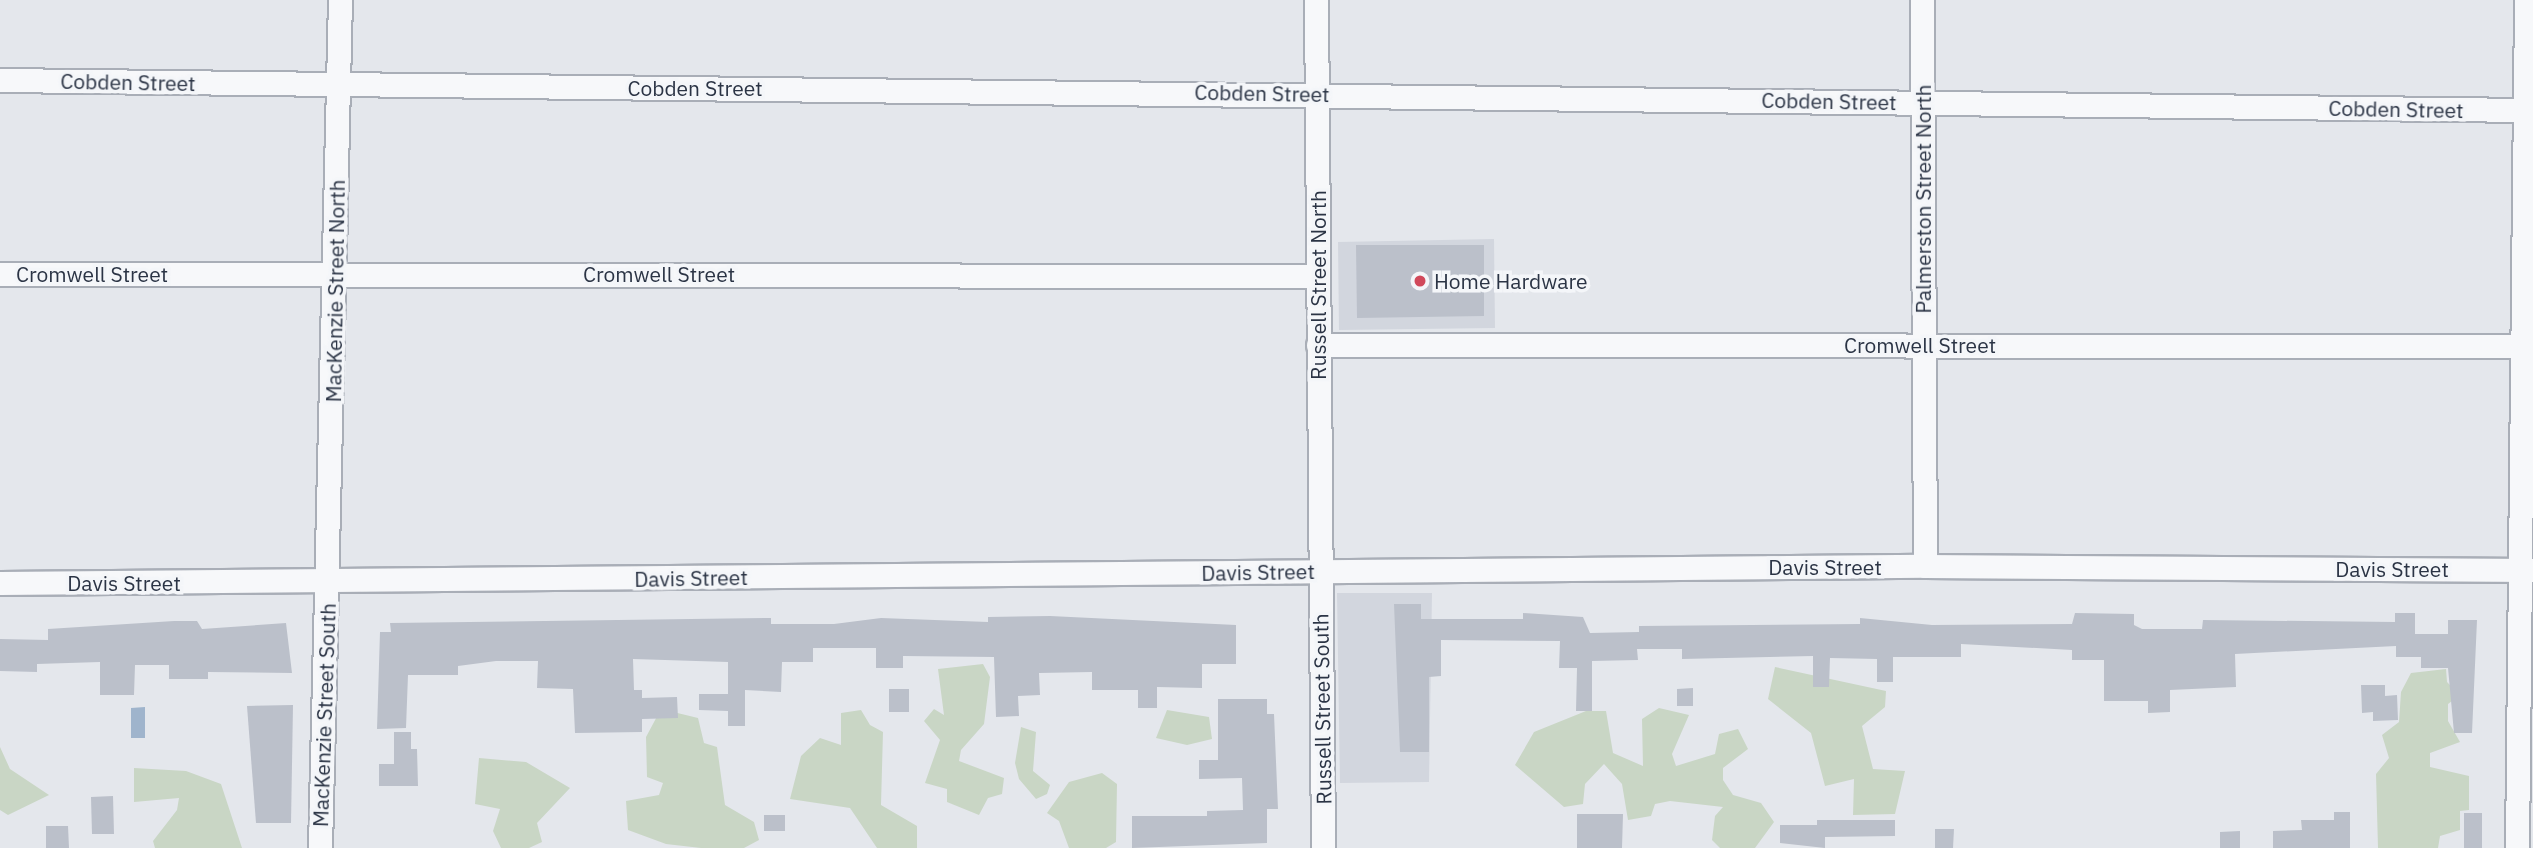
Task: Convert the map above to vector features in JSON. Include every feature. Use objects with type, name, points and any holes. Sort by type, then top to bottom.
[{"type":"street","name":"MacKenzie Street North","points":[[328,582],[340,0]]},
{"type":"street","name":"Russell Street North","points":[[1316,0],[1321,571]]},
{"type":"street","name":"Palmerston Street North","points":[[1922,0],[1925,566]]},
{"type":"street","points":[[2517,848],[2525,752],[2528,229],[2526,0]]},
{"type":"street","name":"Cobden Street","points":[[0,80],[1316,93],[2525,110]]},
{"type":"street","name":"Cromwell Street","points":[[0,274],[1318,276]]},
{"type":"street","name":"Cromwell Street","points":[[1318,345],[2527,346]]},
{"type":"street","name":"Davis Street","points":[[0,583],[1925,566],[2525,570]]},
{"type":"street","name":"Russell Street South","points":[[1321,571],[1323,848]]},
{"type":"street","name":"MacKenzie Street South","points":[[320,848],[328,582]]},
{"type":"shaded area","name":"Home Hardware","points":[[1494,239],[1495,328],[1339,330],[1338,242]]},
{"type":"shaded area","points":[[1337,593],[1432,593],[1429,782],[1340,783]]},
{"type":"green space","points":[[983,664],[990,677],[984,724],[961,750],[959,761],[1004,778],[1002,794],[988,798],[979,815],[947,802],[947,789],[925,783],[940,740],[924,721],[934,709],[944,715],[938,669]]},
{"type":"green space","points":[[1775,667],[1886,691],[1885,707],[1862,726],[1873,769],[1905,771],[1895,814],[1853,815],[1854,779],[1825,786],[1811,733],[1768,699]]},
{"type":"green space","points":[[2446,669],[2447,682],[2460,695],[2448,704],[2448,721],[2460,742],[2430,753],[2430,767],[2469,776],[2469,810],[2460,811],[2460,830],[2440,836],[2438,848],[2378,848],[2376,774],[2389,758],[2382,735],[2399,722],[2401,692],[2411,673]]},
{"type":"green space","points":[[1659,708],[1689,715],[1672,754],[1676,766],[1715,754],[1719,734],[1738,729],[1748,749],[1723,768],[1723,780],[1733,795],[1761,803],[1774,822],[1755,848],[1720,848],[1712,840],[1715,816],[1723,807],[1670,801],[1655,804],[1651,816],[1628,820],[1622,784],[1604,764],[1585,784],[1583,804],[1564,807],[1515,765],[1534,732],[1586,711],[1606,711],[1613,753],[1643,766],[1642,719]]},
{"type":"green space","points":[[661,709],[698,718],[704,743],[717,747],[725,805],[754,822],[759,840],[744,848],[701,848],[666,844],[628,830],[626,801],[659,795],[663,783],[647,777],[646,737]]},
{"type":"green space","points":[[861,710],[870,725],[883,732],[881,805],[917,826],[917,848],[877,848],[850,808],[790,799],[801,756],[820,738],[841,745],[841,713]]},
{"type":"green space","points":[[1167,710],[1209,717],[1212,739],[1187,745],[1156,738]]},
{"type":"green space","points":[[1021,727],[1036,732],[1033,771],[1050,785],[1047,794],[1036,799],[1019,779],[1015,763]]},
{"type":"green space","points":[[0,747],[10,769],[49,795],[8,815],[0,810]]},
{"type":"green space","points":[[479,758],[526,762],[570,788],[537,823],[542,842],[529,848],[501,848],[493,831],[500,809],[475,804]]},
{"type":"green space","points":[[134,768],[186,771],[221,784],[242,848],[155,848],[153,841],[177,810],[179,798],[134,802]]},
{"type":"green space","points":[[1102,773],[1117,784],[1116,842],[1106,848],[1069,848],[1059,821],[1047,813],[1069,782]]},
{"type":"water","points":[[145,707],[145,738],[131,738],[131,708]]},
{"type":"building","name":"Home Hardware","points":[[1356,245],[1484,245],[1484,316],[1357,318]]},
{"type":"building","points":[[1394,604],[1421,604],[1421,619],[1523,619],[1523,613],[1583,617],[1590,633],[1639,632],[1639,626],[1860,624],[1860,618],[1932,625],[2072,624],[2075,613],[2134,614],[2134,625],[2142,629],[2202,629],[2203,620],[2395,622],[2395,613],[2415,613],[2415,634],[2448,634],[2448,620],[2477,620],[2472,733],[2454,733],[2448,668],[2421,668],[2421,657],[2396,657],[2396,646],[2235,654],[2236,687],[2170,690],[2170,712],[2148,713],[2148,701],[2104,701],[2104,660],[2072,660],[2072,650],[1961,644],[1961,657],[1893,657],[1893,682],[1877,682],[1877,659],[1830,658],[1829,687],[1813,687],[1813,656],[1682,659],[1682,649],[1637,649],[1638,660],[1592,661],[1592,711],[1576,711],[1577,668],[1559,668],[1560,641],[1441,640],[1441,676],[1429,677],[1429,752],[1400,752]]},
{"type":"building","points":[[1050,616],[1236,625],[1236,664],[1202,664],[1202,688],[1157,687],[1157,708],[1138,708],[1138,690],[1092,690],[1092,672],[1039,673],[1040,695],[1018,696],[1019,716],[996,717],[994,657],[903,656],[903,668],[876,668],[876,648],[813,648],[813,662],[782,662],[781,692],[745,690],[745,726],[728,726],[728,711],[699,710],[699,694],[728,694],[728,662],[633,659],[634,690],[642,690],[642,698],[677,697],[678,718],[642,719],[642,732],[575,733],[573,689],[537,688],[538,661],[496,661],[458,666],[458,675],[408,675],[406,728],[377,729],[380,632],[391,632],[390,623],[771,618],[771,624],[834,624],[881,618],[988,622],[988,617]]},
{"type":"building","points":[[197,621],[202,629],[286,623],[292,673],[208,672],[208,679],[169,679],[169,665],[135,665],[134,695],[100,695],[100,662],[37,664],[37,672],[0,671],[0,639],[48,640],[48,629]]},
{"type":"building","points":[[2361,685],[2385,685],[2385,696],[2397,695],[2398,720],[2373,721],[2373,712],[2362,713]]},
{"type":"building","points":[[1693,688],[1693,706],[1677,706],[1677,689]]},
{"type":"building","points":[[889,689],[909,689],[909,712],[889,712]]},
{"type":"building","points":[[1218,699],[1267,699],[1267,714],[1274,714],[1278,809],[1267,809],[1267,843],[1132,848],[1132,816],[1207,816],[1207,811],[1243,810],[1242,778],[1199,779],[1199,760],[1218,760]]},
{"type":"building","points":[[293,705],[291,823],[256,823],[247,706]]},
{"type":"building","points":[[394,732],[411,732],[411,749],[417,749],[418,786],[379,786],[379,764],[394,764]]},
{"type":"building","points":[[113,796],[114,834],[92,834],[91,797]]},
{"type":"building","points":[[2334,812],[2350,812],[2350,848],[2273,848],[2273,831],[2302,830],[2301,820],[2334,820]]},
{"type":"building","points":[[2464,813],[2482,813],[2482,848],[2464,848]]},
{"type":"building","points":[[1577,814],[1623,814],[1622,848],[1577,848]]},
{"type":"building","points":[[764,815],[785,815],[785,831],[764,831]]},
{"type":"building","points":[[1817,820],[1895,820],[1895,836],[1825,837],[1825,848],[1780,843],[1780,825],[1817,825]]},
{"type":"building","points":[[46,826],[68,826],[69,848],[46,848]]},
{"type":"building","points":[[1935,829],[1954,829],[1953,848],[1935,848]]},
{"type":"building","points":[[2240,831],[2240,848],[2220,848],[2220,832]]},
{"type":"place","name":"Home Hardware","points":[[1420,281]]}]
